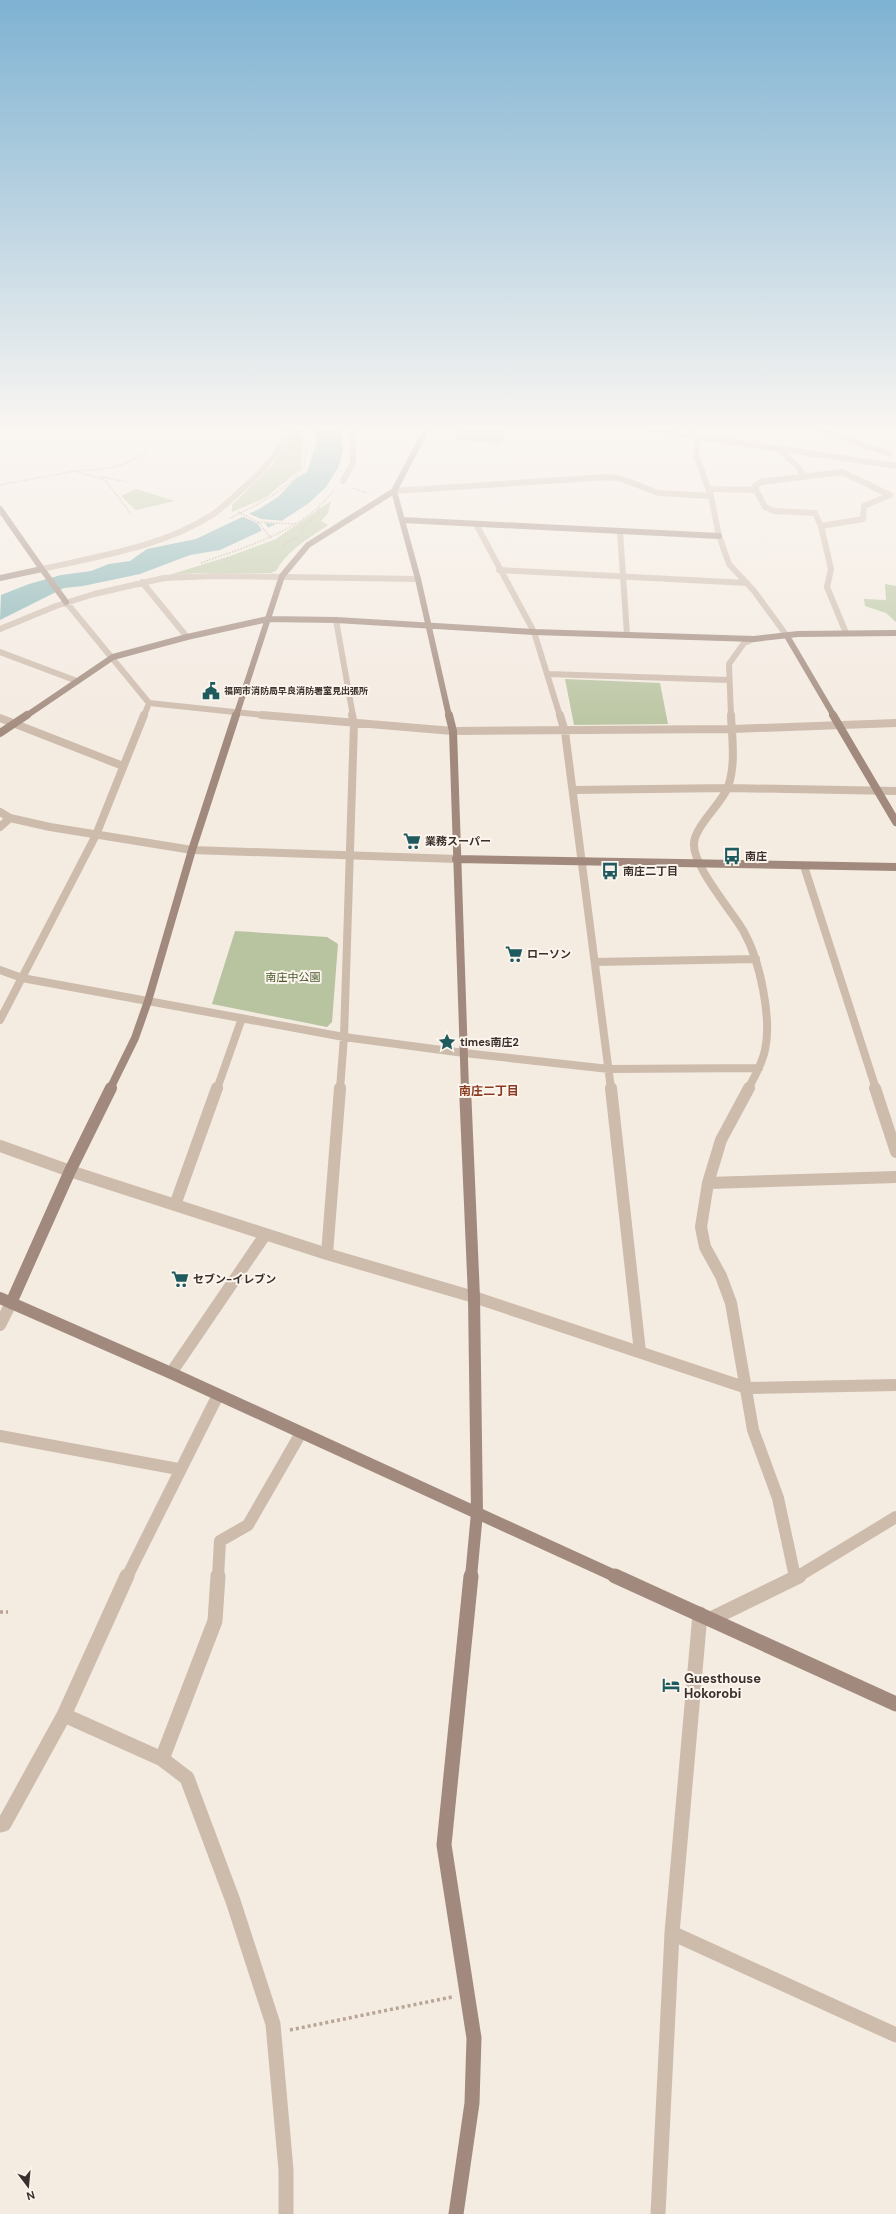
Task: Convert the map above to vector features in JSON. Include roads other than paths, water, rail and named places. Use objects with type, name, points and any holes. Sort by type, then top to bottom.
[{"type":"street","points":[[17,533],[66,602],[113,657],[149,703],[354,724],[453,731],[565,732],[733,729],[896,723]]},
{"type":"street","points":[[0,578],[148,542],[173,533]]},
{"type":"street","points":[[0,1325],[6,1301],[135,1038],[148,1001],[192,850],[239,712],[282,576],[308,545],[327,533]]},
{"type":"street","points":[[406,533],[453,731],[456,859],[474,1297],[478,1513],[444,1845],[474,2038],[472,2103],[456,2214]]},
{"type":"street","points":[[481,533],[534,632],[565,732],[574,790],[609,1069],[640,1352]]},
{"type":"street","points":[[620,533],[626,635]]},
{"type":"street","points":[[666,533],[719,536],[729,564],[747,583],[787,636],[896,822]]},
{"type":"street","points":[[823,533],[831,569],[827,587],[846,633]]},
{"type":"street","points":[[500,570],[747,583]]},
{"type":"street","points":[[0,629],[44,609],[142,582],[204,576],[418,579]]},
{"type":"street","points":[[142,582],[187,637]]},
{"type":"street","points":[[0,733],[113,657],[187,637],[268,619],[336,620],[534,632],[754,638],[846,633],[896,633]]},
{"type":"street","points":[[327,1254],[344,1037],[354,724],[336,620]]},
{"type":"street","points":[[754,638],[744,643],[729,664],[728,680],[733,729],[733,770],[728,788],[701,828],[694,844],[696,854],[711,885],[744,932],[756,959],[766,1016],[765,1050],[759,1068],[721,1140],[708,1183],[701,1228],[705,1247],[720,1276],[731,1303],[747,1388],[753,1430],[778,1498],[795,1578]]},
{"type":"street","points":[[0,652],[77,681]]},
{"type":"street","points":[[548,674],[728,680]]},
{"type":"street","points":[[0,1020],[96,835],[149,703]]},
{"type":"street","points":[[0,718],[123,766]]},
{"type":"street","points":[[574,790],[728,788],[878,792],[896,791]]},
{"type":"street","points":[[0,812],[10,818],[96,835],[192,850],[456,859],[896,867]]},
{"type":"street","points":[[0,827],[10,818]]},
{"type":"street","points":[[804,866],[896,1152]]},
{"type":"street","points":[[595,962],[756,959]]},
{"type":"street","points":[[0,970],[22,978],[344,1037],[609,1069],[759,1068]]},
{"type":"street","points":[[175,1205],[242,1018]]},
{"type":"street","points":[[0,1146],[265,1236],[474,1297],[747,1388],[896,1385]]},
{"type":"street","points":[[708,1183],[896,1177]]},
{"type":"street","points":[[171,1373],[265,1236]]},
{"type":"street","points":[[6,1301],[171,1373],[896,1704]]},
{"type":"street","points":[[0,1825],[4,1824],[64,1715],[112,1607],[178,1470],[218,1395]]},
{"type":"street","points":[[162,1759],[215,1621],[220,1541],[248,1526],[301,1433]]},
{"type":"street","points":[[0,1436],[178,1470]]},
{"type":"street","points":[[706,1617],[795,1578],[896,1517]]},
{"type":"street","points":[[658,2214],[672,1932],[706,1617]]},
{"type":"street","points":[[64,1715],[162,1759],[187,1778],[233,1901],[273,2024],[286,2170],[286,2214]]},
{"type":"street","points":[[672,1932],[896,2035]]},
{"type":"water","points":[[208,533],[256,533],[220,550],[190,555],[140,574],[83,586],[64,588],[0,620],[1,595],[29,584],[61,575],[91,571],[109,564],[130,561],[147,549],[196,539]]},
{"type":"place","name":"福岡市消防局早良消防署室見出張所","points":[[211,691]]},
{"type":"place","name":"業務スーパー","points":[[412,841]]},
{"type":"place","name":"南庄","points":[[732,856]]},
{"type":"place","name":"南庄二丁目","points":[[610,871]]},
{"type":"place","name":"ローソン","points":[[514,954]]},
{"type":"place","name":"times南庄2","points":[[447,1042]]},
{"type":"place","name":"セブン-イレブン","points":[[180,1279]]},
{"type":"place","name":"Guesthouse Hokorobi","points":[[671,1685]]},
{"type":"district","name":"南庄二丁目","points":[[489,1091]]},
{"type":"park label","name":"南庄中公園","points":[[293,977]]}]
